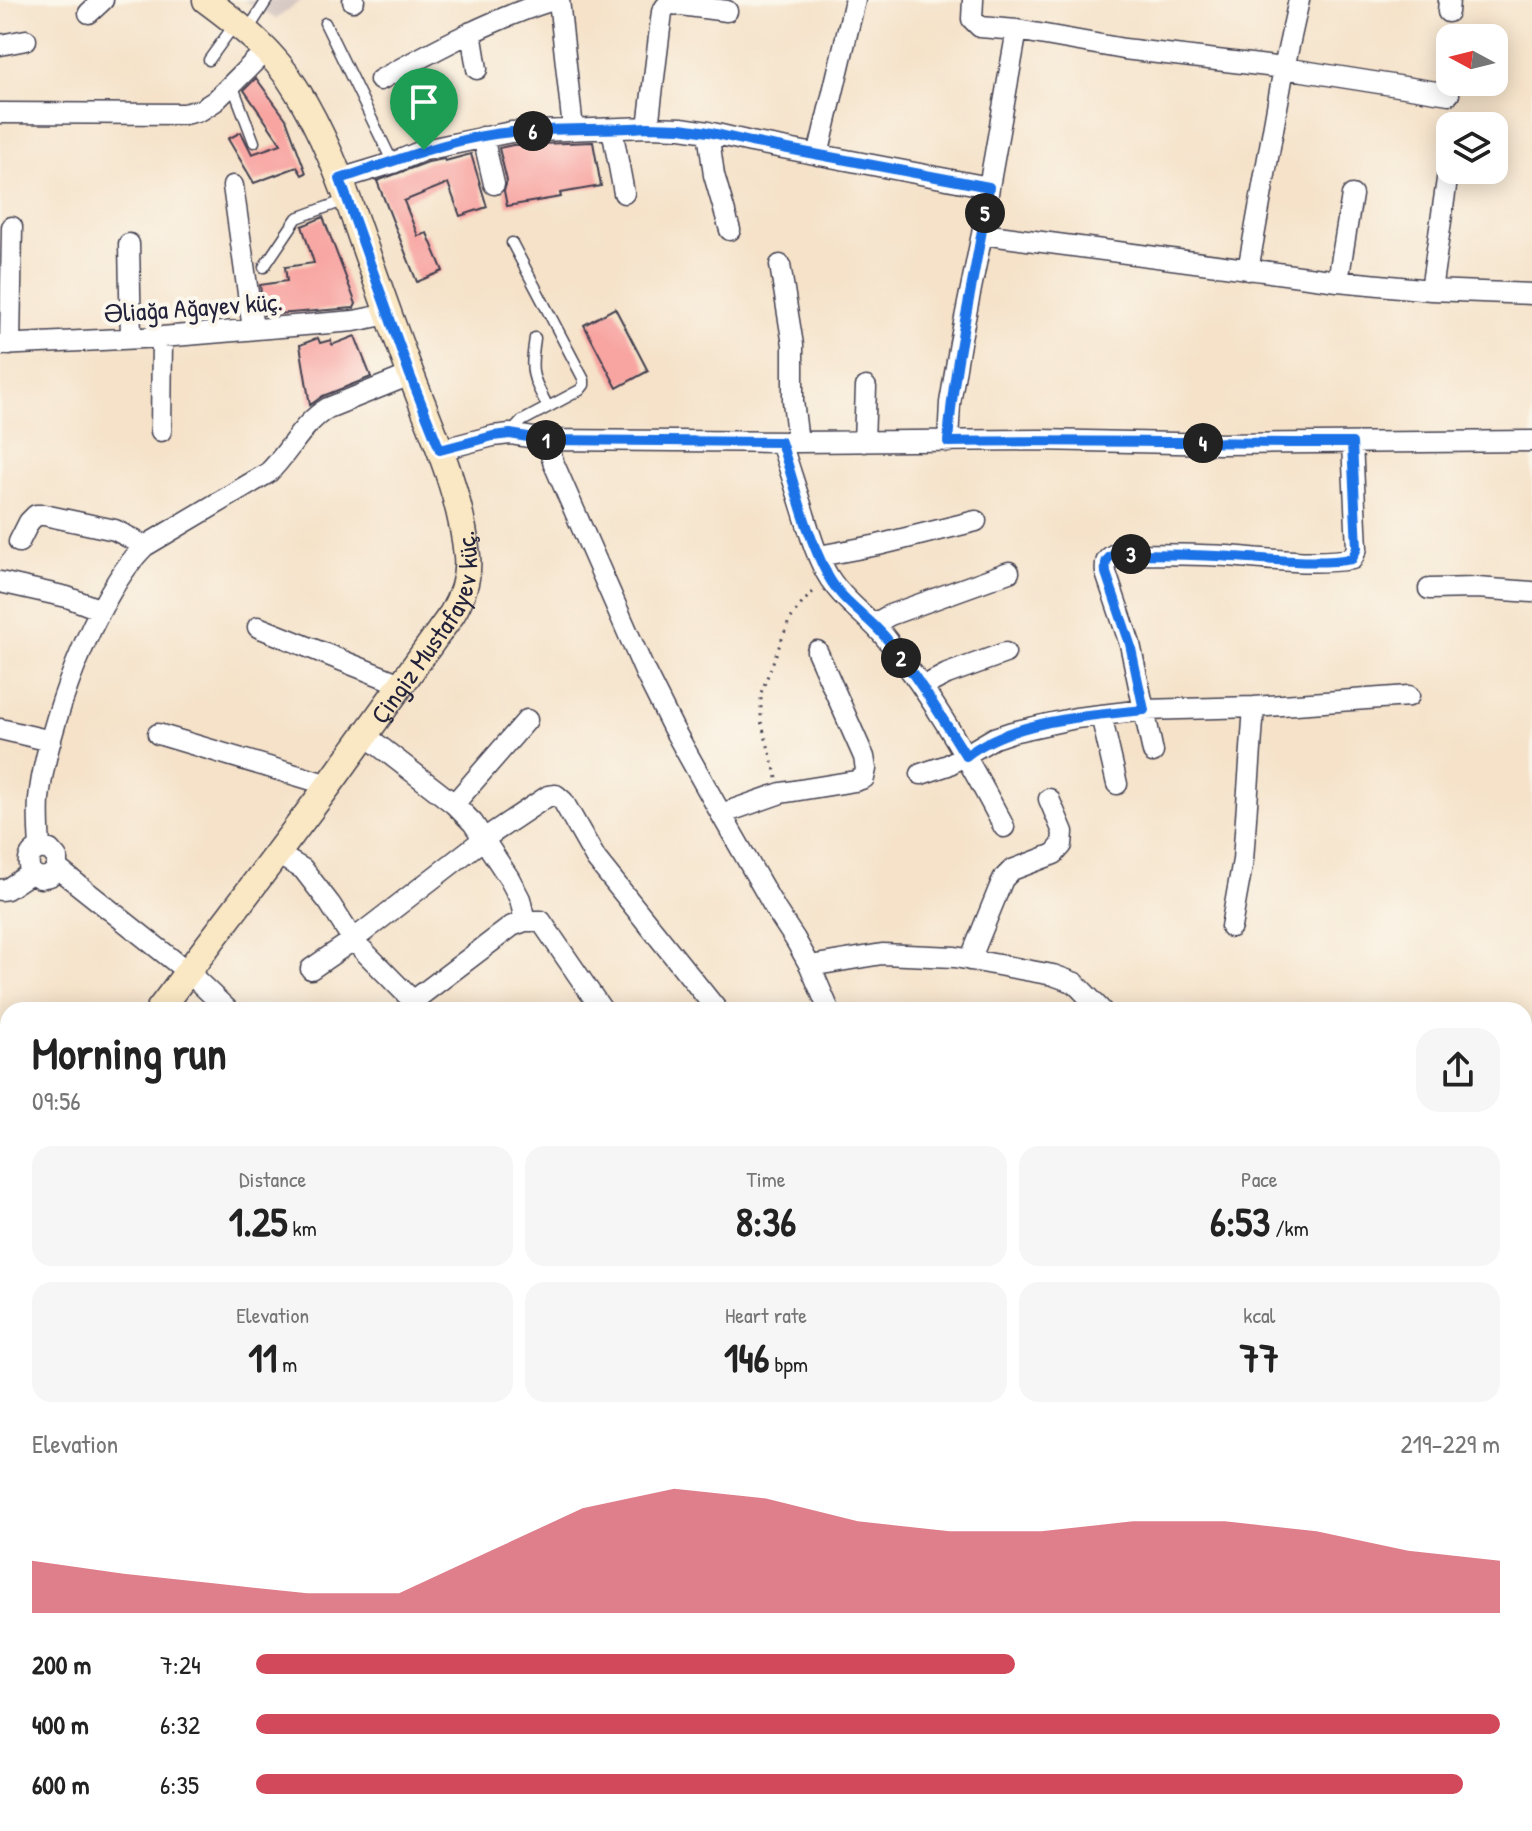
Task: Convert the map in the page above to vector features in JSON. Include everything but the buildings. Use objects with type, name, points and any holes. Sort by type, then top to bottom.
[{"type":"street","name":"Çingiz Mustafayev küç.","points":[[165,1002],[403,685],[452,614],[460,599],[468,560],[455,495],[440,450],[325,142],[283,69],[241,27],[206,0]]},
{"type":"street","points":[[380,80],[449,42],[533,6],[556,0],[573,129]]},
{"type":"street","points":[[818,155],[855,0]]},
{"type":"street","points":[[973,0],[972,19],[980,27],[1436,92]]},
{"type":"street","points":[[1248,270],[1299,0]]},
{"type":"street","points":[[648,127],[662,12],[666,6],[673,4],[727,11]]},
{"type":"street","points":[[948,442],[950,403],[960,343],[1017,30]]},
{"type":"street","points":[[471,32],[477,69]]},
{"type":"street","points":[[0,45],[26,40]]},
{"type":"street","points":[[0,113],[184,114],[201,110],[215,101],[266,50]]},
{"type":"street","points":[[344,189],[424,150],[483,137],[511,132],[648,127],[708,132],[989,187]]},
{"type":"street","points":[[612,129],[624,193]]},
{"type":"street","points":[[708,132],[714,175],[730,230]]},
{"type":"street","points":[[483,137],[494,184]]},
{"type":"street","points":[[1431,290],[1446,184]]},
{"type":"street","points":[[233,186],[253,329]]},
{"type":"street","points":[[1338,281],[1352,195]]},
{"type":"street","points":[[5,345],[12,227]]},
{"type":"street","points":[[982,234],[1338,281],[1431,290],[1532,294]]},
{"type":"street","points":[[129,244],[131,338]]},
{"type":"street","points":[[780,265],[793,345],[789,442],[819,556],[829,578],[847,602],[874,624],[922,687],[966,756],[1004,827]]},
{"type":"street","name":"Əliağa Ağayev küç.","points":[[5,345],[162,337],[354,321],[388,314]]},
{"type":"street","points":[[161,431],[162,337]]},
{"type":"street","points":[[40,848],[39,801],[51,741],[71,675],[101,610],[131,560],[145,546],[268,473],[316,415],[410,375]]},
{"type":"street","points":[[864,442],[866,387]]},
{"type":"street","points":[[440,450],[510,434],[546,440],[789,442],[1041,440],[1220,444],[1532,441]]},
{"type":"street","points":[[546,440],[645,672],[721,814],[810,966],[826,1002]]},
{"type":"street","points":[[1153,752],[1130,644],[1106,573],[1107,558],[1115,554],[1170,554],[1283,560],[1352,559],[1357,548],[1352,443]]},
{"type":"street","points":[[19,542],[29,522],[36,515],[44,515],[115,530],[145,546]]},
{"type":"street","points":[[819,556],[976,521]]},
{"type":"street","points":[[874,624],[890,615],[1009,572]]},
{"type":"street","points":[[0,582],[67,597],[101,610]]},
{"type":"street","points":[[1429,589],[1532,592]]},
{"type":"street","points":[[258,627],[403,685]]},
{"type":"street","points":[[721,814],[781,793],[864,778],[864,757],[817,651]]},
{"type":"street","points":[[922,687],[947,674],[1005,653]]},
{"type":"street","points":[[921,774],[948,765],[980,745],[1012,732],[1076,718],[1144,710],[1254,707],[1409,696]]},
{"type":"street","points":[[1231,927],[1243,860],[1254,707]]},
{"type":"street","points":[[1101,715],[1117,784]]},
{"type":"street","points":[[454,804],[527,720]]},
{"type":"street","points":[[0,729],[51,741]]},
{"type":"street","points":[[158,734],[329,785]]},
{"type":"street","points":[[365,735],[454,804],[473,823],[520,899],[525,921]]},
{"type":"street","points":[[311,969],[485,838],[548,796],[556,795],[563,801],[596,859],[711,1002]]},
{"type":"street","points":[[970,960],[1003,879],[1012,870],[1054,854],[1062,845],[1063,832],[1049,799]]},
{"type":"street","points":[[40,848],[50,850],[58,863],[57,868],[46,878],[40,878],[31,873],[29,858],[40,848]]},
{"type":"street","points":[[277,854],[303,869],[353,940],[412,1002]]},
{"type":"street","points":[[57,868],[188,972],[220,1002]]},
{"type":"street","points":[[0,890],[7,889],[31,873]]},
{"type":"street","points":[[421,1002],[512,926],[525,921],[541,921],[597,1002]]},
{"type":"street","points":[[810,966],[882,954],[955,957],[1053,975],[1075,983],[1093,1002]]},
{"type":"lane","points":[[209,60],[267,0]]},
{"type":"lane","points":[[325,23],[393,163]]},
{"type":"lane","points":[[232,84],[254,142]]},
{"type":"lane","points":[[264,267],[297,218],[344,189]]},
{"type":"lane","points":[[510,434],[522,421],[584,385],[512,243]]},
{"type":"lane","points":[[535,338],[531,367],[534,381],[548,407]]},
{"type":"path","points":[[781,793],[761,721],[761,693],[789,621],[803,602],[829,578]]},
{"type":"shaded area","points":[[243,0],[302,0],[276,19]]},
{"type":"route","points":[[681,128],[989,187],[950,403],[948,442],[1113,440],[1220,444],[1352,443],[1357,548],[1352,559],[1341,561],[1198,554],[1115,554],[1107,558],[1106,573],[1130,644],[1144,710],[1076,718],[1012,732],[980,745],[966,756],[897,652],[874,624],[847,602],[829,578],[811,538],[781,442],[546,440],[510,434],[440,450],[340,179],[424,150],[511,132],[681,128]]}]
